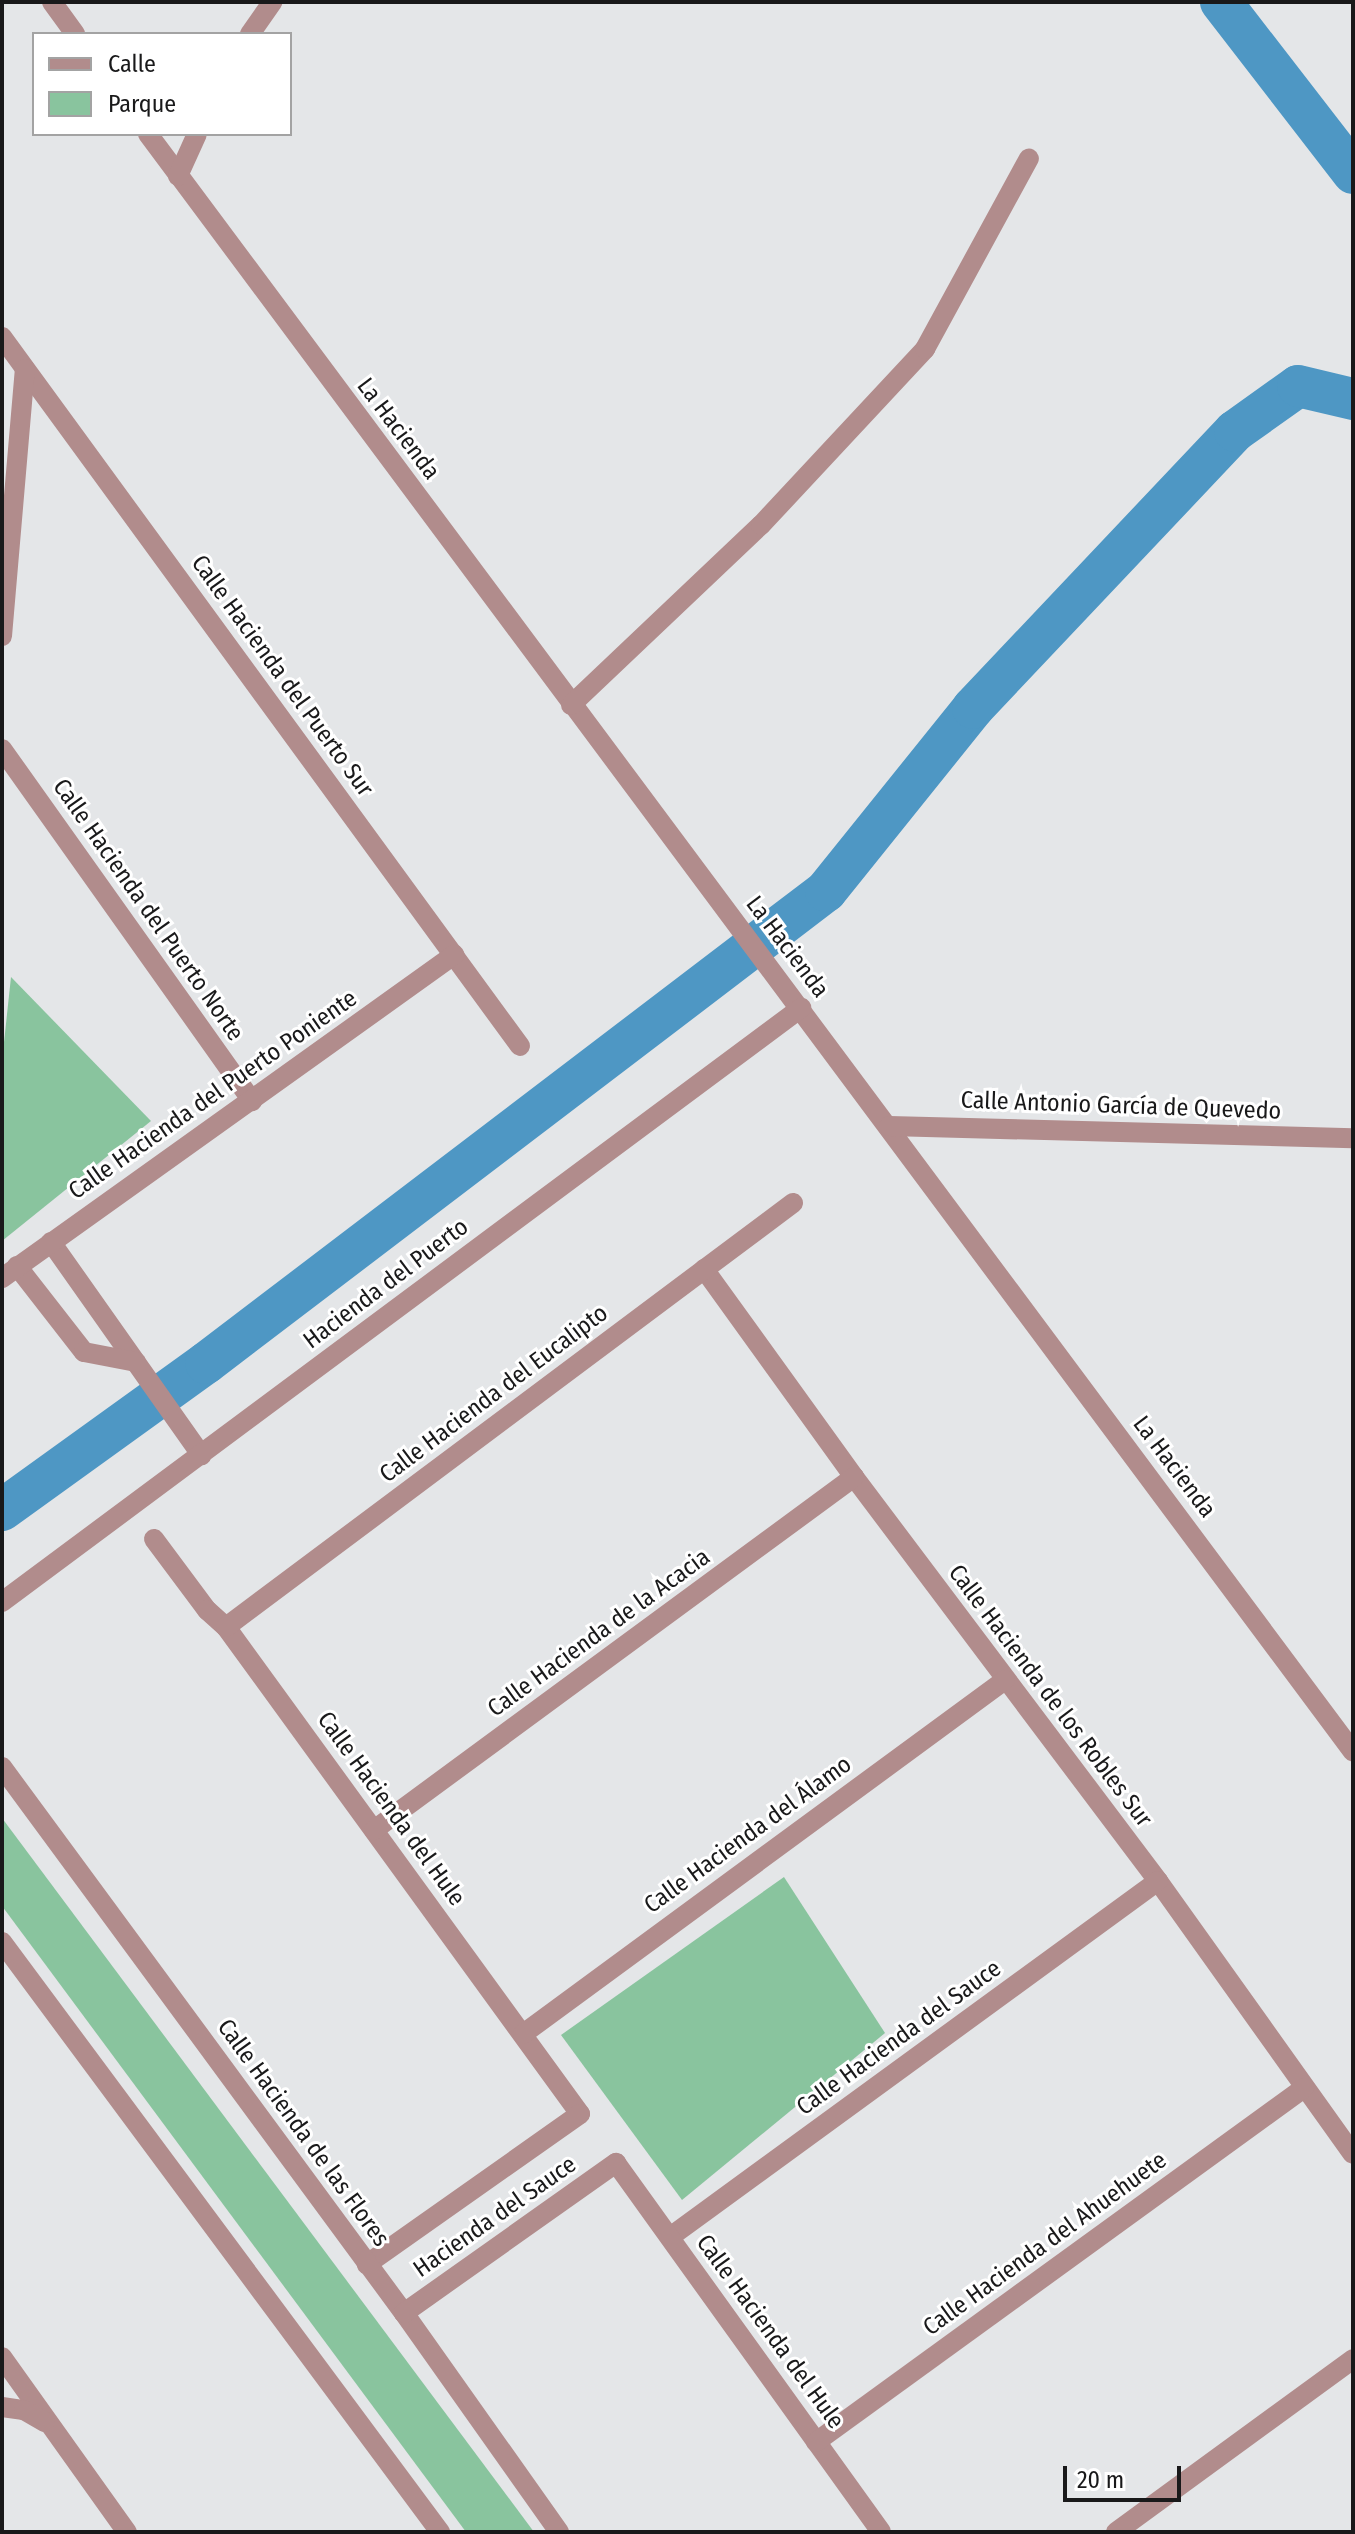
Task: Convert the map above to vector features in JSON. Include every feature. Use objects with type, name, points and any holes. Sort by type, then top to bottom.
[{"type":"street","points":[[52,2],[74,32]]},
{"type":"street","points":[[251,32],[272,2]]},
{"type":"street","name":"La Hacienda","points":[[149,136],[1353,1752]]},
{"type":"street","points":[[178,176],[196,136]]},
{"type":"street","points":[[571,705],[761,525],[925,349],[1029,158]]},
{"type":"street","name":"Calle Hacienda del Puerto Sur","points":[[2,337],[520,1046]]},
{"type":"street","points":[[2,636],[25,369]]},
{"type":"street","name":"Calle Hacienda del Puerto Norte","points":[[2,749],[252,1101]]},
{"type":"street","name":"Calle Hacienda del Puerto Poniente","points":[[10,1272],[454,955]]},
{"type":"street","name":"Hacienda del Puerto","points":[[2,1602],[799,1006]]},
{"type":"street","name":"Calle Antonio García de Quevedo","points":[[889,1126],[1353,1138]]},
{"type":"street","name":"Calle Hacienda del Eucalipto","points":[[226,1627],[793,1203]]},
{"type":"street","points":[[51,1242],[201,1455]]},
{"type":"street","name":"Calle Hacienda de los Robles Sur","points":[[704,1269],[854,1477],[1158,1881],[1353,2154]]},
{"type":"street","points":[[10,1272],[84,1352],[136,1362]]},
{"type":"street","name":"Calle Hacienda de la Acacia","points":[[374,1830],[854,1477]]},
{"type":"street","name":"Calle Hacienda del Hule","points":[[154,1539],[207,1610],[226,1627],[580,2114],[367,2264]]},
{"type":"street","name":"Calle Hacienda del Álamo","points":[[523,2034],[1005,1680]]},
{"type":"street","name":"Calle Hacienda de las Flores","points":[[2,1767],[404,2313],[559,2532]]},
{"type":"street","name":"Calle Hacienda del Sauce","points":[[670,2237],[1158,1881]]},
{"type":"street","points":[[2,1942],[440,2532]]},
{"type":"street","name":"Calle Hacienda del Ahuehuete","points":[[816,2442],[1304,2088]]},
{"type":"street","name":"Calle Hacienda del Hule","points":[[616,2163],[881,2532]]},
{"type":"street","name":"Hacienda del Sauce","points":[[404,2313],[616,2163]]},
{"type":"street","points":[[2,2357],[127,2532]]},
{"type":"street","points":[[1116,2532],[1353,2359]]},
{"type":"street","points":[[2,2407],[24,2410],[54,2430]]},
{"type":"green space","points":[[11,977],[151,1121],[2,1241],[2,1061]]},
{"type":"green space","points":[[2,1818],[534,2532],[466,2532],[2,1906]]},
{"type":"green space","points":[[784,1877],[885,2033],[682,2200],[561,2035]]},
{"type":"waterway","points":[[1221,2],[1353,173]]},
{"type":"waterway","points":[[2,1510],[206,1363],[826,891],[973,708],[1235,431],[1298,386],[1353,399]]}]
